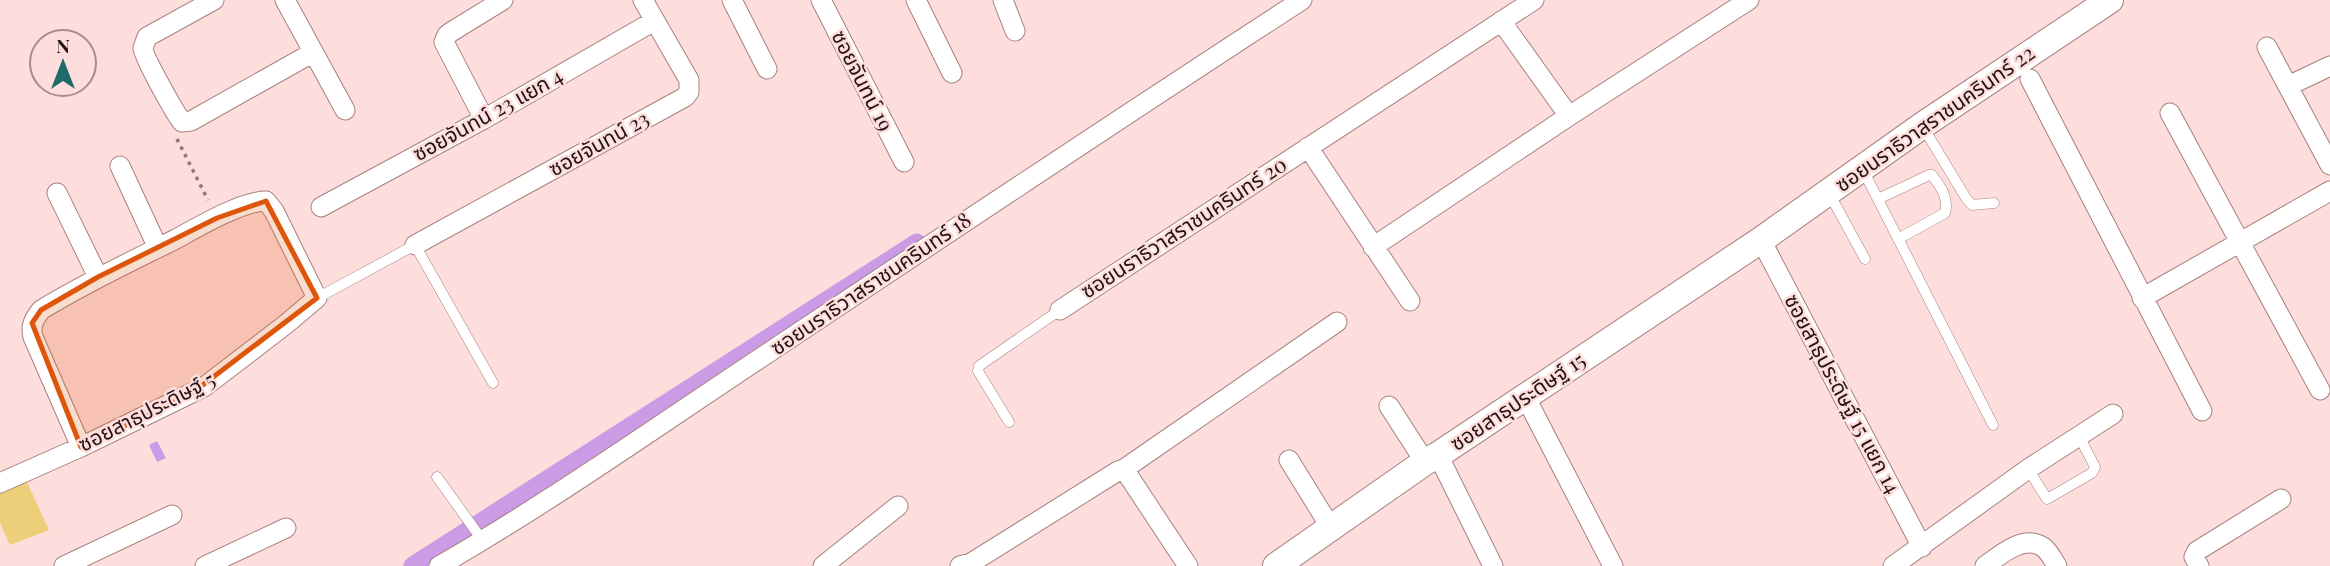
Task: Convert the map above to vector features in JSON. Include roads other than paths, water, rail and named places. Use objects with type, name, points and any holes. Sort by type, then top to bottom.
[{"type":"street","points":[[214,0],[147,37],[143,51],[182,122],[191,121],[312,53]]},
{"type":"street","points":[[285,0],[345,110]]},
{"type":"street","points":[[484,119],[444,42],[450,32],[503,0]]},
{"type":"street","name":"ซอยจันทน์ 23","points":[[415,245],[689,92],[689,80],[643,0]]},
{"type":"street","points":[[732,0],[768,69]]},
{"type":"street","name":"ซอยจันทน์ 19","points":[[821,0],[904,162]]},
{"type":"street","points":[[916,0],[953,74]]},
{"type":"street","points":[[1003,0],[1015,31]]},
{"type":"street","name":"ซอยนราธิวาสราชนครินทร์ 18","points":[[439,566],[483,541],[1302,0]]},
{"type":"street","name":"ซอยนราธิวาสราชนครินทร์ 20","points":[[1060,310],[1534,0]]},
{"type":"street","points":[[1373,247],[1749,0]]},
{"type":"street","name":"ซอยนราธิวาสราชนครินทร์ 22","points":[[1761,240],[1923,125],[2110,0]]},
{"type":"street","name":"ซอยจันทน์ 23 แยก 4","points":[[321,207],[484,119],[654,21]]},
{"type":"street","points":[[1501,21],[1569,116]]},
{"type":"street","points":[[2267,47],[2330,165]]},
{"type":"street","points":[[2288,86],[2330,66]]},
{"type":"street","points":[[2031,79],[2202,411]]},
{"type":"street","points":[[2170,113],[2320,390]]},
{"type":"street","name":"ซอยนราธิวาสราชนครินทร์ 20","points":[[1308,147],[1410,301]]},
{"type":"street","points":[[120,166],[158,248]]},
{"type":"street","points":[[2142,298],[2330,191]]},
{"type":"street","points":[[57,193],[98,277]]},
{"type":"street","points":[[81,447],[31,330],[35,317],[41,310],[98,277],[257,201],[265,201],[274,211],[317,298]]},
{"type":"street","name":"ซอยสาธุประดิษฐ์ 15","points":[[1276,566],[1525,396],[1761,240]]},
{"type":"street","name":"ซอยสาธุประดิษฐ์ 15 แยก 14","points":[[1761,240],[1922,547]]},
{"type":"street","name":"ซอยสาธุประดิษฐ์ 5","points":[[0,483],[204,387],[317,298]]},
{"type":"street","points":[[960,566],[971,563],[1124,469],[1337,322]]},
{"type":"street","points":[[1525,396],[1613,566]]},
{"type":"street","points":[[1389,406],[1432,459],[1493,566]]},
{"type":"street","points":[[1894,566],[2028,469],[2113,414]]},
{"type":"street","points":[[1289,460],[1331,528]]},
{"type":"street","points":[[1124,469],[1188,566]]},
{"type":"street","points":[[2199,566],[2194,557],[2197,551],[2281,499]]},
{"type":"street","points":[[823,566],[898,506]]},
{"type":"street","points":[[64,566],[172,515]]},
{"type":"street","points":[[205,566],[286,528]]},
{"type":"street","points":[[1985,566],[2019,544],[2032,544],[2045,548],[2057,566]]},
{"type":"lane","points":[[1923,125],[1972,205],[1994,203]]},
{"type":"lane","points":[[1863,170],[1993,425]]},
{"type":"lane","points":[[1878,199],[1929,175],[1932,175],[1944,193],[1947,206],[1945,213],[1898,239]]},
{"type":"lane","points":[[1828,193],[1864,259]]},
{"type":"lane","points":[[317,298],[415,245],[493,383]]},
{"type":"lane","points":[[1009,422],[978,371],[979,366],[1060,310]]},
{"type":"lane","points":[[2028,469],[2047,499],[2092,473],[2095,467],[2079,436]]},
{"type":"lane","points":[[437,477],[483,541]]},
{"type":"waterway","points":[[413,566],[917,243]]}]
